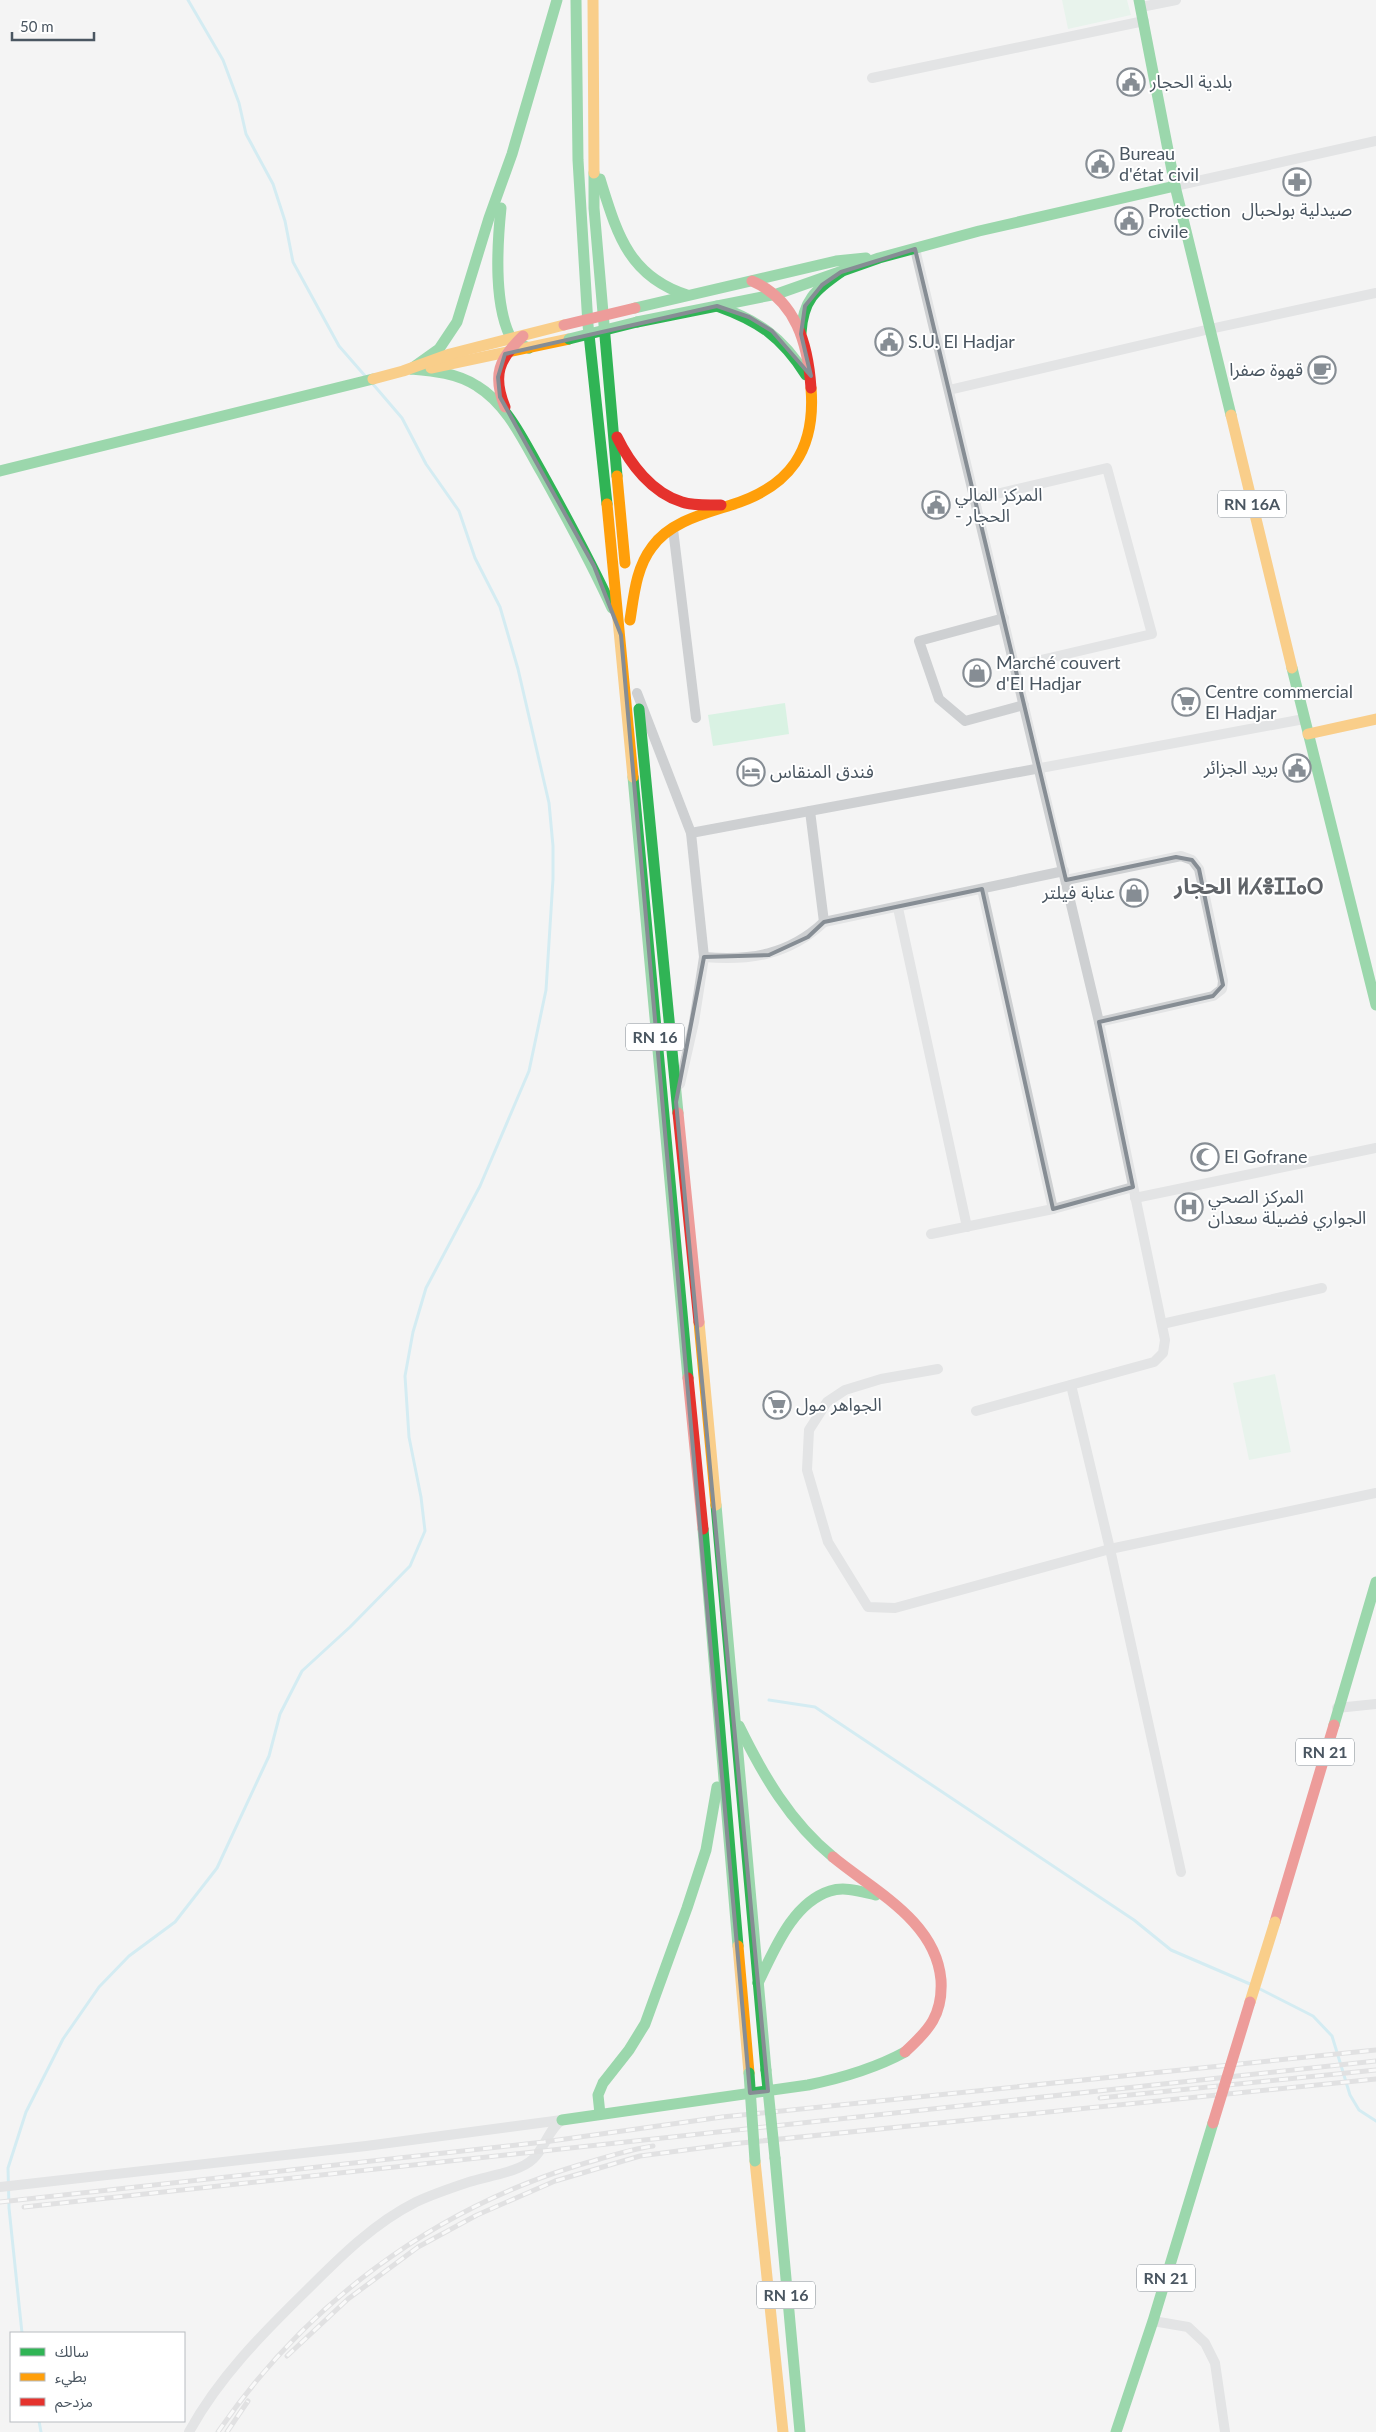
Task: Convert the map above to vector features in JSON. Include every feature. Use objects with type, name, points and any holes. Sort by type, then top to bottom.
[{"type":"main road","points":[[407,370],[438,349],[445,342],[457,322],[489,218],[512,154],[557,0]]},
{"type":"main road","name":"RN 16","points":[[576,0],[578,160],[588,325],[627,628]]},
{"type":"main road","name":"RN 16","points":[[594,0],[594,208],[613,427],[662,1108],[702,1521],[755,2161],[784,2432]]},
{"type":"main road","name":"RN 16A","points":[[1140,4],[1175,186],[1304,719],[1376,1005]]},
{"type":"main road","points":[[512,154],[498,237],[503,306],[513,341],[505,354],[498,377],[500,397],[594,566],[610,602],[627,628]]},
{"type":"main road","points":[[594,156],[610,214],[621,241],[635,263],[653,281],[678,293],[687,295]]},
{"type":"main road","points":[[407,370],[442,367],[637,322],[777,294],[879,258],[978,231],[1175,186]]},
{"type":"main road","points":[[0,471],[300,398],[407,370],[450,354],[513,341],[526,335],[687,295],[836,261],[879,258]]},
{"type":"main road","points":[[801,334],[802,314],[808,299],[815,291],[841,272]]},
{"type":"main road","points":[[627,628],[642,564],[653,546],[673,529],[685,522],[745,501],[769,489],[789,471],[806,442],[812,422],[812,396],[801,334],[793,316],[777,294],[768,287],[752,281]]},
{"type":"main road","points":[[717,306],[749,317],[772,331],[790,349],[810,382]]},
{"type":"main road","points":[[513,341],[529,348]]},
{"type":"main road","points":[[407,370],[450,374],[470,381],[480,386],[511,419]]},
{"type":"main road","points":[[613,427],[623,452],[638,472],[663,491],[681,501],[701,505],[732,505]]},
{"type":"main road","name":"RN 16","points":[[637,688],[704,1376],[800,2432]]},
{"type":"main road","points":[[1308,734],[1376,719]]},
{"type":"main road","name":"RN 21","points":[[1116,2432],[1153,2321],[1185,2210],[1275,1922],[1337,1708],[1376,1582]]},
{"type":"main road","points":[[562,2120],[836,2081],[886,2062],[904,2052],[927,2031],[940,2006],[941,1975],[935,1953],[925,1934],[828,1854],[797,1824],[754,1758],[734,1717]]},
{"type":"main road","points":[[600,2114],[598,2095],[603,2083],[629,2050],[645,2024],[687,1908],[706,1850],[721,1764]]},
{"type":"main road","points":[[758,1983],[796,1916],[813,1901],[830,1891],[849,1889],[881,1896]]},
{"type":"street","points":[[1140,4],[1176,0]]},
{"type":"street","points":[[872,78],[1144,21]]},
{"type":"street","points":[[1175,186],[1376,141]]},
{"type":"street","points":[[915,249],[1099,1022],[1162,1324],[1165,1347],[1163,1353],[1154,1362],[976,1411]]},
{"type":"street","points":[[950,390],[1210,329],[1376,293]]},
{"type":"street","points":[[976,500],[1107,468],[1152,634],[1015,666]]},
{"type":"street","points":[[673,529],[696,718]]},
{"type":"street","points":[[1004,618],[919,641],[940,699],[965,721],[1024,705]]},
{"type":"street","points":[[637,688],[690,833],[704,957],[694,1022],[676,1102]]},
{"type":"street","points":[[690,833],[1304,719]]},
{"type":"street","points":[[810,811],[824,922]]},
{"type":"street","points":[[704,957],[724,958],[769,955],[808,937],[824,922],[982,889],[1182,856],[1192,860],[1199,869],[1223,981],[1220,992],[1213,996],[1099,1022]]},
{"type":"street","points":[[982,889],[1052,1209]]},
{"type":"street","points":[[898,908],[967,1227]]},
{"type":"street","points":[[931,1234],[1134,1192],[1376,1148]]},
{"type":"street","points":[[1162,1324],[1322,1288]]},
{"type":"street","points":[[938,1369],[881,1379],[845,1390],[827,1402],[809,1430],[807,1470],[828,1542],[868,1607],[895,1608],[1110,1549],[1376,1493]]},
{"type":"street","points":[[1071,1385],[1110,1549],[1181,1872]]},
{"type":"street","points":[[1337,1708],[1376,1704]]},
{"type":"street","points":[[0,2187],[366,2146],[562,2120]]},
{"type":"street","points":[[189,2432],[200,2411],[229,2371],[286,2310],[346,2251],[393,2216],[416,2203],[470,2182],[524,2165],[533,2160],[555,2125],[562,2120]]},
{"type":"street","points":[[1153,2321],[1188,2327],[1205,2343],[1216,2363],[1225,2432]]},
{"type":"highlighted area","points":[[915,249],[1066,880],[1176,857],[1192,860],[1199,869],[1223,985],[1213,996],[1099,1022],[1133,1187],[1053,1209],[982,889],[824,922],[808,937],[769,955],[704,957],[676,1102],[768,2091],[750,2093],[621,635],[594,566],[500,397],[498,377],[505,354],[717,306],[749,317],[772,331],[811,376],[801,334],[805,306],[822,285],[841,272]]},
{"type":"green space","points":[[1062,0],[1127,0],[1131,15],[1068,29]]},
{"type":"green space","points":[[785,703],[789,734],[713,746],[708,715]]},
{"type":"green space","points":[[1275,1374],[1291,1452],[1249,1460],[1233,1383]]},
{"type":"waterway","points":[[188,0],[223,60],[239,103],[246,134],[273,184],[285,221],[293,262],[339,346],[366,377]]},
{"type":"waterway","points":[[22,2332],[9,2208],[8,2168],[26,2112],[63,2039],[99,1987],[129,1956],[175,1922],[217,1868],[269,1756],[280,1714],[302,1671],[350,1627],[410,1566],[425,1531],[421,1497],[409,1437],[405,1376],[413,1332],[426,1288],[480,1186],[529,1071],[546,990],[553,879],[553,846],[549,803],[518,669],[500,607],[475,558],[459,511],[426,464],[402,418],[372,383]]},
{"type":"waterway","points":[[769,1700],[815,1707],[1134,1920],[1171,1950],[1250,1984]]},
{"type":"waterway","points":[[1258,1988],[1313,2016],[1332,2036],[1350,2095],[1359,2110],[1376,2121]]},
{"type":"waterway","points":[[39,2422],[41,2432]]},
{"type":"railway","points":[[0,2202],[544,2142],[722,2117],[1376,2050]]},
{"type":"railway","points":[[24,2207],[1376,2061]]},
{"type":"railway","points":[[1100,2098],[1376,2070]]},
{"type":"railway","points":[[287,2356],[348,2299],[418,2247],[477,2215],[555,2181],[640,2156],[731,2144],[1376,2079]]},
{"type":"railway","points":[[218,2432],[252,2386],[290,2343],[331,2304],[376,2268],[423,2236],[472,2208],[525,2184],[579,2165],[653,2146]]},
{"type":"railway","points":[[227,2432],[248,2401]]},
{"type":"traffic: fast","points":[[411,369],[439,349],[457,322],[489,218],[512,154],[557,0]]},
{"type":"traffic: fast","points":[[576,0],[578,160],[588,325],[607,504]]},
{"type":"traffic: fast","points":[[1139,0],[1175,186],[1231,415]]},
{"type":"traffic: fast","points":[[594,173],[594,208],[617,476]]},
{"type":"traffic: fast","points":[[600,179],[619,234],[638,264],[667,287],[687,295]]},
{"type":"traffic: fast","points":[[637,322],[777,294],[879,258],[979,231],[1175,186]]},
{"type":"traffic: fast","points":[[501,208],[498,241],[498,277],[502,312],[513,342],[529,348]]},
{"type":"traffic: fast","points":[[635,308],[836,261],[866,258]]},
{"type":"traffic: fast","points":[[801,333],[804,312],[812,297],[824,284],[841,272]]},
{"type":"traffic: fast","points":[[717,306],[757,324],[768,332],[788,350],[806,375]]},
{"type":"traffic: fast","points":[[569,339],[637,322]]},
{"type":"traffic: fast","points":[[411,369],[437,372],[461,378],[477,386],[498,403],[529,449],[596,574],[612,608]]},
{"type":"traffic: fast","points":[[0,471],[373,379]]},
{"type":"traffic: fast","points":[[1292,668],[1376,1005]]},
{"type":"traffic: fast","points":[[639,709],[678,1113]]},
{"type":"traffic: fast","points":[[633,777],[688,1378]]},
{"type":"traffic: fast","points":[[716,1505],[766,2070]]},
{"type":"traffic: fast","points":[[703,1529],[738,1946]]},
{"type":"traffic: fast","points":[[1334,1725],[1376,1582]]},
{"type":"traffic: fast","points":[[739,1726],[779,1797],[804,1829],[833,1857]]},
{"type":"traffic: fast","points":[[600,2114],[598,2095],[603,2083],[629,2050],[645,2024],[687,1908],[706,1850],[717,1787]]},
{"type":"traffic: fast","points":[[758,1983],[786,1930],[805,1906],[817,1897],[830,1891],[842,1889],[876,1895]]},
{"type":"traffic: fast","points":[[562,2120],[808,2085],[858,2072],[905,2052]]},
{"type":"traffic: fast","points":[[766,2070],[775,2158]]},
{"type":"traffic: fast","points":[[749,2073],[755,2161]]},
{"type":"traffic: fast","points":[[1116,2432],[1153,2321],[1213,2123]]},
{"type":"traffic: fast","points":[[775,2158],[800,2432]]},
{"type":"traffic: slow","points":[[593,0],[594,173]]},
{"type":"traffic: slow","points":[[373,379],[403,371],[450,354],[564,325]]},
{"type":"traffic: slow","points":[[431,368],[569,339]]},
{"type":"traffic: slow","points":[[630,620],[634,591],[642,564],[659,538],[688,520],[752,497],[769,488],[784,476],[795,463],[803,448],[809,430],[811,388]]},
{"type":"traffic: slow","points":[[1231,415],[1292,668]]},
{"type":"traffic: slow","points":[[617,476],[625,563]]},
{"type":"traffic: slow","points":[[607,504],[633,777]]},
{"type":"traffic: slow","points":[[1308,734],[1376,719]]},
{"type":"traffic: slow","points":[[699,1322],[716,1505]]},
{"type":"traffic: slow","points":[[1250,2002],[1275,1922]]},
{"type":"traffic: slow","points":[[738,1946],[749,2073]]},
{"type":"traffic: slow","points":[[755,2161],[783,2432]]},
{"type":"traffic: jam","points":[[752,281],[767,289],[779,300],[797,325],[807,355],[811,388]]},
{"type":"traffic: jam","points":[[564,325],[635,308]]},
{"type":"traffic: jam","points":[[505,407],[499,386],[500,368],[508,352],[523,336]]},
{"type":"traffic: jam","points":[[617,437],[635,467],[661,492],[671,498],[687,503],[721,505]]},
{"type":"traffic: jam","points":[[678,1113],[699,1322]]},
{"type":"traffic: jam","points":[[688,1378],[703,1529]]},
{"type":"traffic: jam","points":[[1275,1922],[1334,1725]]},
{"type":"traffic: jam","points":[[833,1857],[900,1909],[928,1941],[937,1959],[941,1980],[940,2003],[937,2012],[927,2029],[905,2052]]},
{"type":"traffic: jam","points":[[1213,2123],[1250,2002]]},
{"type":"place","name":"بلدية الحجار","points":[[1131,82]]},
{"type":"place","name":"Bureau d'état civil","points":[[1100,164]]},
{"type":"place","name":"صيدلية بولحبال","points":[[1297,182]]},
{"type":"place","name":"Protection civile","points":[[1129,221]]},
{"type":"place","name":"S.U. El Hadjar","points":[[889,342]]},
{"type":"place","name":"قهوة صفرا","points":[[1322,370]]},
{"type":"place","name":"المركز المالي - الحجار","points":[[936,505]]},
{"type":"place","name":"Marché couvert d'El Hadjar","points":[[977,673]]},
{"type":"place","name":"Centre commercial El Hadjar","points":[[1186,702]]},
{"type":"place","name":"بريد الجزائر","points":[[1297,768]]},
{"type":"place","name":"فندق المنقاس","points":[[751,772]]},
{"type":"place","name":"عنابة فيلتر","points":[[1134,893]]},
{"type":"place","name":"El Gofrane","points":[[1205,1157]]},
{"type":"place","name":"المركز الصحي الجواري فضيلة سعدان","points":[[1189,1207]]},
{"type":"place","name":"الجواهر مول","points":[[777,1405]]},
{"type":"district","name":"الحجار ⵍⵃⴻⵊⵊⴰⵔ","points":[[1249,886]]}]
